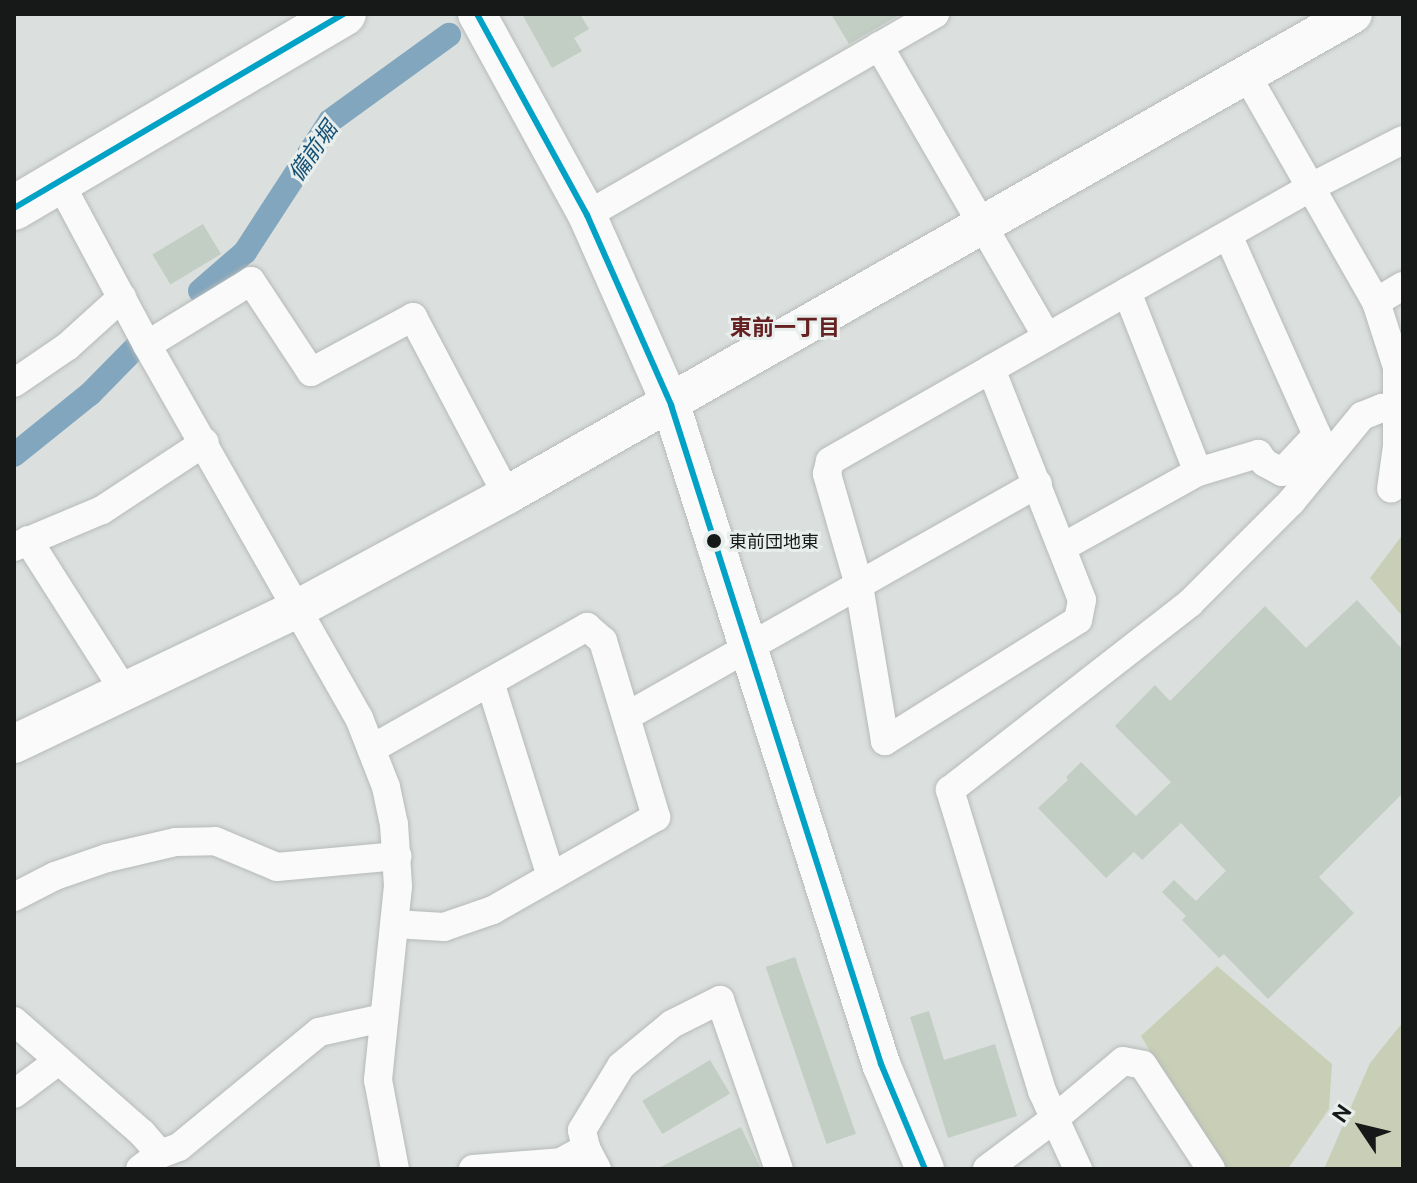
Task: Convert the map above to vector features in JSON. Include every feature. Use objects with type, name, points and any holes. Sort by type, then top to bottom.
[{"type":"highway","points":[[14,208],[344,14]]},
{"type":"street","points":[[477,14],[587,215],[671,405],[881,1064],[925,1169]]},
{"type":"street","points":[[587,215],[935,14]]},
{"type":"street","points":[[14,744],[299,608],[507,495],[671,405],[981,222],[1350,15]]},
{"type":"street","points":[[879,46],[1047,337]]},
{"type":"street","points":[[1246,74],[1376,302],[1397,367],[1398,408],[1391,489]]},
{"type":"street","points":[[991,369],[1082,600],[1078,620],[885,741],[859,585],[827,474],[830,461],[991,369],[1047,337],[1228,235],[1311,187],[1403,140]]},
{"type":"street","points":[[59,181],[147,345],[299,608],[373,748],[386,787],[397,856],[395,924],[378,1080],[395,1169]]},
{"type":"street","points":[[1063,547],[1198,472],[1258,454],[1265,463],[1282,472],[1317,435],[1228,235]]},
{"type":"street","points":[[147,345],[251,281],[311,372],[413,317],[507,495]]},
{"type":"street","points":[[1376,302],[1403,286]]},
{"type":"street","points":[[1127,292],[1198,472]]},
{"type":"street","points":[[14,383],[68,346],[122,297]]},
{"type":"street","points":[[1078,1169],[1042,1091],[950,790],[1190,603],[1291,502],[1362,416],[1382,408],[1398,408]]},
{"type":"street","points":[[125,692],[21,544],[102,510],[205,442]]},
{"type":"street","points":[[627,716],[749,650],[1038,483]]},
{"type":"street","points":[[373,748],[587,627],[603,641],[656,817],[493,910],[444,927],[395,924]]},
{"type":"street","points":[[490,682],[551,877]]},
{"type":"street","points":[[14,897],[55,876],[107,858],[176,842],[215,841],[277,867],[397,856]]},
{"type":"street","points":[[473,1169],[592,1159],[582,1130],[621,1066],[672,1024],[720,1000],[779,1169]]},
{"type":"street","points":[[14,1021],[57,1062],[142,1133],[150,1161],[179,1147],[319,1032],[383,1018]]},
{"type":"street","points":[[987,1169],[1054,1119],[1123,1061],[1143,1065],[1211,1169]]},
{"type":"street","points":[[14,1094],[57,1062]]},
{"type":"green space","points":[[1403,534],[1403,617],[1370,578]]},
{"type":"green space","points":[[1217,966],[1332,1064],[1329,1109],[1288,1169],[1221,1169],[1141,1036]]},
{"type":"green space","points":[[1403,1022],[1403,1169],[1324,1169],[1370,1063]]},
{"type":"building","points":[[522,14],[580,14],[589,29],[574,38],[582,51],[552,68]]},
{"type":"building","points":[[831,14],[901,14],[849,44]]},
{"type":"building","points":[[203,224],[221,254],[170,284],[152,254]]},
{"type":"building","points":[[1357,600],[1403,650],[1403,793],[1319,877],[1354,913],[1268,999],[1224,954],[1219,958],[1182,920],[1186,916],[1162,892],[1174,880],[1196,901],[1226,871],[1181,823],[1142,860],[1134,852],[1106,878],[1038,808],[1068,780],[1066,777],[1081,762],[1136,816],[1171,782],[1115,726],[1155,685],[1170,701],[1265,606],[1306,648]]},
{"type":"building","points":[[795,957],[856,1134],[827,1144],[766,967]]},
{"type":"building","points":[[929,1011],[944,1060],[995,1044],[1017,1116],[948,1138],[910,1017]]},
{"type":"building","points":[[710,1060],[730,1093],[662,1134],[642,1101]]},
{"type":"building","points":[[741,1127],[761,1169],[656,1169]]},
{"type":"waterway","name":"備前堀","points":[[200,291],[245,252],[330,121],[449,35]]},
{"type":"waterway","name":"備前堀","points":[[14,455],[90,394],[135,348]]},
{"type":"transit line","points":[[14,208],[344,14]]},
{"type":"transit line","points":[[477,14],[587,215],[671,405],[881,1064],[925,1169]]},
{"type":"place","name":"東前団地東","points":[[714,541]]},
{"type":"district","name":"東前一丁目","points":[[785,327]]}]
